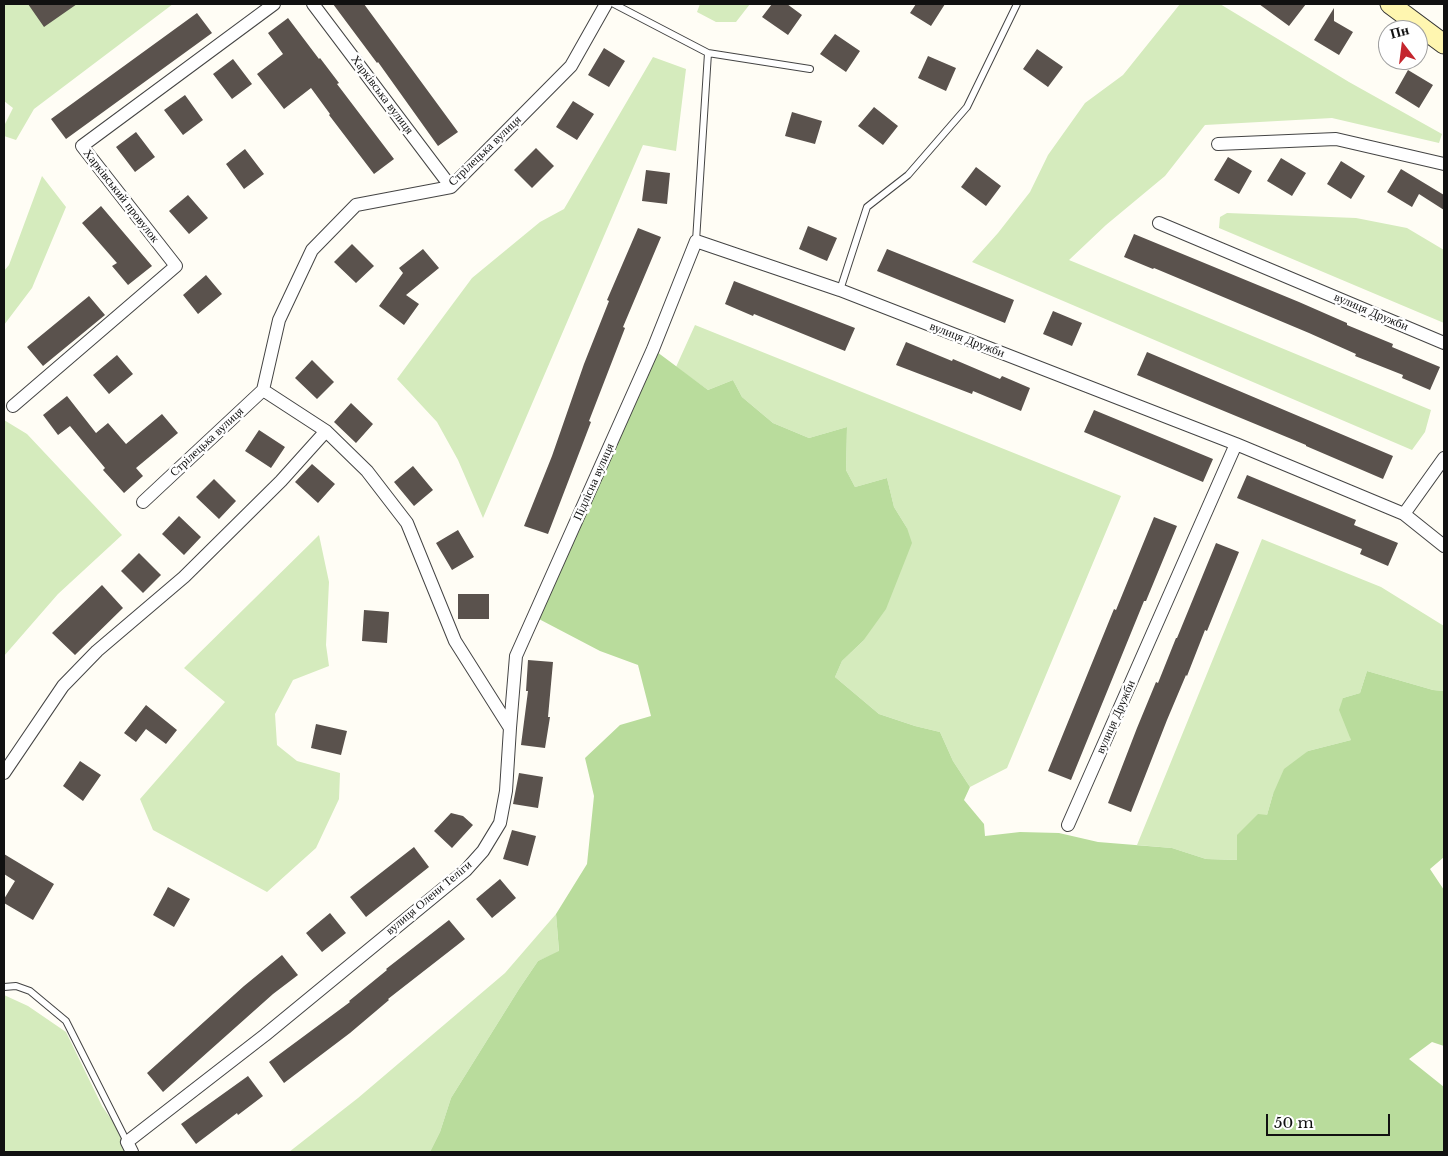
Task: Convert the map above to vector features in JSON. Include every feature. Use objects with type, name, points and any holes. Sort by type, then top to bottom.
[{"type":"main road","points":[[1392,5],[1444,44]]},
{"type":"street","name":"Харківський провулок","points":[[13,406],[176,266],[82,146],[274,4]]},
{"type":"street","name":"Харківська вулиця","points":[[313,4],[451,187]]},
{"type":"street","name":"Стрілецька вулиця","points":[[143,502],[263,390],[279,320],[312,250],[356,205],[451,187],[571,66],[606,4]]},
{"type":"street","points":[[1218,144],[1336,139],[1444,164]]},
{"type":"street","name":"вулиця Дружби","points":[[1159,223],[1444,343]]},
{"type":"street","name":"вулиця Дружби","points":[[696,240],[840,290],[1236,444],[1404,514],[1444,546]]},
{"type":"street","name":"Підлісна вулиця","points":[[510,728],[516,656],[653,349],[696,240]]},
{"type":"street","points":[[263,390],[326,431],[367,471],[407,523],[455,640],[510,728]]},
{"type":"street","points":[[4,773],[63,686],[97,651],[191,571],[282,481],[326,431]]},
{"type":"street","name":"вулиця Дружби","points":[[1068,825],[1236,444]]},
{"type":"street","points":[[1404,514],[1444,458]]},
{"type":"street","name":"вулиця Олени Теліги","points":[[129,1147],[466,870],[483,851],[500,823],[506,791],[510,728]]},
{"type":"lane","points":[[614,4],[708,53],[810,70]]},
{"type":"lane","points":[[840,290],[867,207],[908,175],[967,107],[1017,4]]},
{"type":"lane","points":[[696,240],[708,53]]},
{"type":"lane","points":[[4,987],[16,986],[30,990],[66,1021],[129,1147]]},
{"type":"green space","points":[[4,4],[173,4],[34,109],[16,140],[4,136],[4,126],[13,108],[4,101]]},
{"type":"green space","points":[[700,4],[750,4],[736,22],[716,22],[697,12]]},
{"type":"green space","points":[[1180,4],[1220,4],[1349,82],[1442,134],[1439,143],[1332,118],[1205,125],[1165,176],[1106,225],[1069,260],[1431,410],[1425,432],[1412,450],[972,262],[998,233],[1030,192],[1048,155],[1085,103],[1123,75]]},
{"type":"green space","points":[[653,57],[686,69],[676,151],[643,145],[483,518],[458,460],[437,422],[397,379],[472,278],[540,222],[564,209]]},
{"type":"green space","points":[[42,176],[66,207],[32,288],[4,325],[4,271],[9,265]]},
{"type":"green space","points":[[1227,213],[1356,218],[1407,228],[1444,250],[1444,323],[1219,228],[1220,217]]},
{"type":"green space","points":[[695,325],[1121,496],[1007,768],[970,787],[953,761],[940,732],[879,714],[835,677],[842,661],[863,641],[907,528],[894,507],[887,478],[855,487],[846,470],[847,427],[809,438],[773,423],[742,397],[733,380],[708,390],[676,367]]},
{"type":"green space","points":[[653,349],[708,390],[733,380],[742,397],[773,423],[809,438],[847,427],[846,470],[855,487],[887,478],[894,507],[907,528],[912,543],[886,609],[863,641],[842,661],[835,677],[879,714],[940,732],[953,761],[970,787],[964,800],[984,824],[985,836],[1020,832],[1059,833],[1098,842],[1172,848],[1206,859],[1237,860],[1237,835],[1258,814],[1267,815],[1273,794],[1284,769],[1308,751],[1351,740],[1339,710],[1343,698],[1360,693],[1367,671],[1433,690],[1444,691],[1444,857],[1430,869],[1444,890],[1444,1046],[1432,1042],[1409,1059],[1444,1087],[1444,1152],[430,1152],[440,1132],[451,1098],[519,989],[538,961],[559,951],[556,914],[587,864],[594,796],[585,758],[620,725],[651,716],[638,665],[600,651],[537,618]]},
{"type":"green space","points":[[4,420],[27,434],[122,535],[58,594],[4,656]]},
{"type":"green space","points":[[319,535],[329,582],[326,645],[329,666],[293,680],[275,714],[277,745],[297,761],[340,773],[339,799],[316,848],[267,892],[153,830],[140,799],[225,702],[184,668]]},
{"type":"green space","points":[[1262,539],[1381,587],[1444,626],[1444,691],[1433,690],[1367,671],[1360,693],[1343,698],[1351,740],[1308,751],[1273,794],[1267,815],[1238,860],[1206,859],[1172,848],[1137,845]]},
{"type":"green space","points":[[556,914],[559,952],[538,961],[519,989],[451,1098],[440,1132],[430,1152],[289,1152],[358,1098],[505,973]]},
{"type":"green space","points":[[4,995],[28,1006],[66,1032],[102,1106],[132,1152],[4,1152]]},
{"type":"building","points":[[28,4],[77,4],[44,27]]},
{"type":"building","points":[[333,4],[364,4],[458,132],[438,146],[378,62]]},
{"type":"building","points":[[772,4],[787,4],[802,15],[788,35],[762,17]]},
{"type":"building","points":[[916,4],[945,4],[931,26],[910,13]]},
{"type":"building","points":[[1259,4],[1306,4],[1289,26]]},
{"type":"building","points":[[1334,8],[1334,21],[1353,32],[1339,55],[1314,40]]},
{"type":"building","points":[[197,13],[212,33],[66,139],[51,119]]},
{"type":"building","points":[[288,18],[339,83],[337,84],[394,159],[374,174],[311,88],[284,109],[257,74],[283,54],[268,33]]},
{"type":"building","points":[[835,34],[860,51],[846,72],[820,54]]},
{"type":"building","points":[[604,48],[625,61],[609,87],[588,75]]},
{"type":"building","points":[[1037,49],[1063,67],[1048,87],[1023,69]]},
{"type":"building","points":[[928,56],[956,68],[946,91],[918,78]]},
{"type":"building","points":[[233,59],[252,84],[232,99],[213,74]]},
{"type":"building","points":[[1408,70],[1433,85],[1419,108],[1395,93]]},
{"type":"building","points":[[185,95],[203,120],[183,135],[164,110]]},
{"type":"building","points":[[573,101],[594,114],[577,140],[556,127]]},
{"type":"building","points":[[874,107],[898,126],[883,145],[858,126]]},
{"type":"building","points":[[792,112],[822,121],[815,144],[785,136]]},
{"type":"building","points":[[136,132],[155,157],[135,172],[116,147]]},
{"type":"building","points":[[536,148],[554,166],[532,188],[514,170]]},
{"type":"building","points":[[245,149],[264,174],[244,189],[226,164]]},
{"type":"building","points":[[1228,157],[1252,171],[1239,194],[1214,180]]},
{"type":"building","points":[[1281,158],[1306,173],[1292,196],[1267,181]]},
{"type":"building","points":[[1341,161],[1365,176],[1351,199],[1327,184]]},
{"type":"building","points":[[976,167],[1001,186],[986,206],[961,187]]},
{"type":"building","points":[[1401,169],[1444,195],[1444,210],[1419,194],[1412,207],[1387,192]]},
{"type":"building","points":[[646,170],[670,173],[667,204],[642,201]]},
{"type":"building","points":[[188,195],[208,218],[189,234],[169,211]]},
{"type":"building","points":[[101,206],[152,266],[128,285],[112,266],[117,263],[82,223]]},
{"type":"building","points":[[808,226],[837,238],[827,261],[799,249]]},
{"type":"building","points":[[638,228],[661,237],[623,327],[625,328],[589,421],[591,422],[548,534],[524,526],[609,301],[607,300]]},
{"type":"building","points":[[1134,234],[1299,302],[1393,344],[1392,347],[1440,367],[1430,390],[1402,378],[1403,375],[1355,356],[1356,354],[1309,333],[1124,257]]},
{"type":"building","points":[[352,244],[374,266],[356,283],[334,262]]},
{"type":"building","points":[[423,249],[439,268],[406,295],[419,304],[404,325],[379,306],[403,273],[399,268]]},
{"type":"building","points":[[887,249],[1014,300],[1005,323],[877,271]]},
{"type":"building","points":[[206,275],[222,294],[198,314],[183,295]]},
{"type":"building","points":[[734,281],[855,328],[845,351],[725,304]]},
{"type":"building","points":[[89,296],[105,315],[43,366],[27,347]]},
{"type":"building","points":[[1053,311],[1082,323],[1072,346],[1043,334]]},
{"type":"building","points":[[906,342],[1000,379],[1002,376],[1030,388],[1021,411],[973,391],[972,394],[896,365]]},
{"type":"building","points":[[1147,352],[1393,456],[1383,479],[1137,375]]},
{"type":"building","points":[[117,355],[133,374],[109,394],[93,375]]},
{"type":"building","points":[[312,360],[334,382],[317,399],[295,378]]},
{"type":"building","points":[[67,396],[96,433],[108,423],[126,444],[162,414],[178,433],[136,468],[143,476],[124,493],[103,470],[105,468],[70,426],[58,435],[43,415]]},
{"type":"building","points":[[351,403],[373,424],[356,443],[334,422]]},
{"type":"building","points":[[1094,410],[1213,459],[1203,482],[1084,432]]},
{"type":"building","points":[[259,430],[285,447],[271,468],[245,451]]},
{"type":"building","points":[[312,464],[335,484],[318,503],[295,482]]},
{"type":"building","points":[[413,466],[433,490],[414,506],[394,482]]},
{"type":"building","points":[[1247,475],[1356,520],[1354,525],[1398,543],[1388,566],[1360,554],[1362,549],[1237,498]]},
{"type":"building","points":[[214,479],[236,501],[219,519],[196,497]]},
{"type":"building","points":[[179,516],[201,537],[184,555],[162,534]]},
{"type":"building","points":[[1154,517],[1177,526],[1146,601],[1144,601],[1071,780],[1048,771]]},
{"type":"building","points":[[458,530],[474,557],[452,570],[436,543]]},
{"type":"building","points":[[1216,543],[1239,552],[1207,631],[1205,630],[1167,720],[1131,812],[1108,803],[1156,682],[1158,683]]},
{"type":"building","points":[[139,553],[161,575],[143,593],[121,571]]},
{"type":"building","points":[[102,585],[123,608],[75,655],[52,633]]},
{"type":"building","points":[[458,594],[489,594],[489,619],[458,619]]},
{"type":"building","points":[[364,610],[389,612],[387,643],[362,641]]},
{"type":"building","points":[[528,660],[553,662],[548,717],[550,717],[545,748],[521,745],[528,691],[526,691]]},
{"type":"building","points":[[146,705],[177,730],[166,744],[146,729],[136,742],[124,733]]},
{"type":"building","points":[[316,724],[347,731],[341,755],[311,748]]},
{"type":"building","points":[[80,761],[101,775],[83,801],[63,786]]},
{"type":"building","points":[[519,773],[543,777],[538,808],[513,804]]},
{"type":"building","points":[[451,813],[463,816],[473,825],[452,848],[434,831]]},
{"type":"building","points":[[512,830],[536,836],[528,866],[503,859]]},
{"type":"building","points":[[414,847],[429,867],[366,917],[350,897]]},
{"type":"building","points":[[4,854],[54,884],[33,920],[4,903],[4,899],[15,881],[4,874]]},
{"type":"building","points":[[500,879],[516,898],[492,918],[476,899]]},
{"type":"building","points":[[168,887],[190,899],[174,927],[153,915]]},
{"type":"building","points":[[330,913],[346,933],[322,952],[306,933]]},
{"type":"building","points":[[449,920],[465,939],[388,999],[350,1033],[284,1083],[269,1062],[350,1002],[386,969]]},
{"type":"building","points":[[282,955],[298,975],[273,994],[163,1092],[147,1073],[244,986]]},
{"type":"building","points":[[248,1076],[263,1096],[196,1144],[181,1124]]}]
